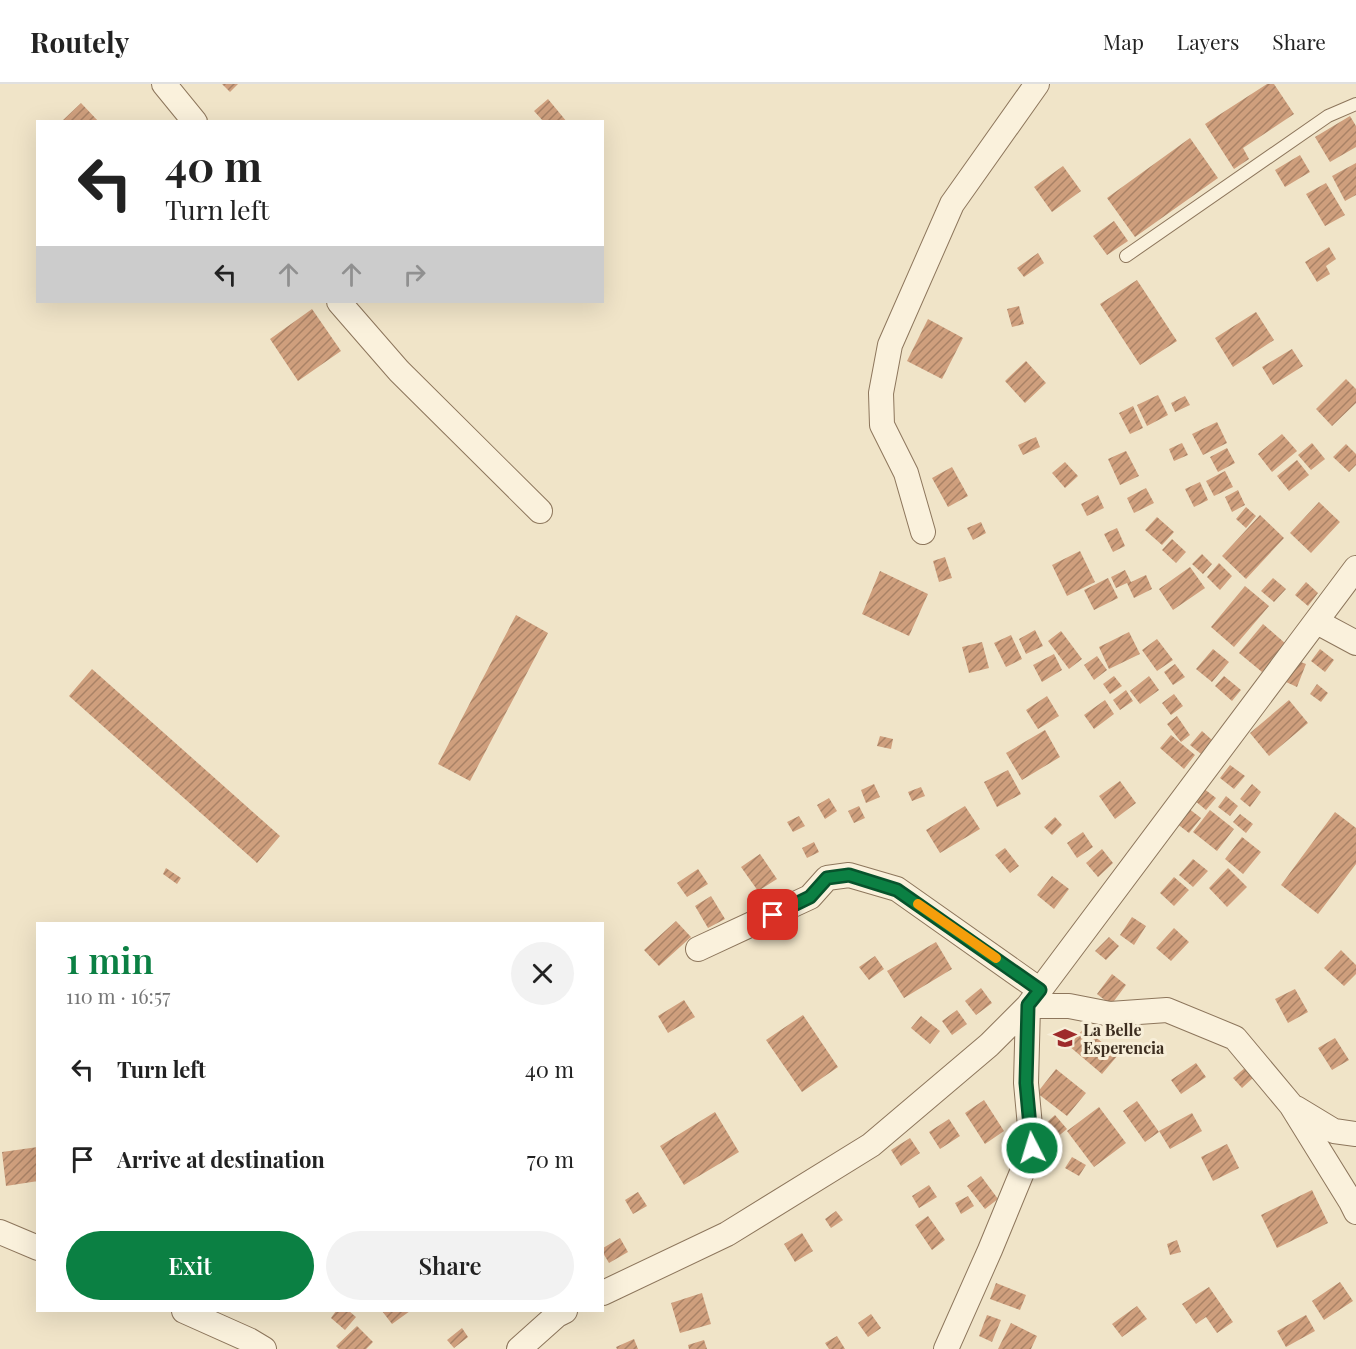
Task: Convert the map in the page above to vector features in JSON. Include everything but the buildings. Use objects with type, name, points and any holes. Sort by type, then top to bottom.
[{"type":"street","points":[[164,84],[193,120]]},
{"type":"street","points":[[923,532],[906,473],[882,425],[881,393],[890,345],[952,204],[1037,84]]},
{"type":"street","points":[[340,303],[399,371],[540,511]]},
{"type":"street","points":[[604,1293],[727,1234],[871,1145],[989,1045],[1034,998],[1356,568]]},
{"type":"street","points":[[1317,622],[1356,643]]},
{"type":"street","points":[[698,950],[810,897],[827,878],[849,875],[897,890],[1034,998],[1110,1014],[1167,1010],[1235,1038],[1291,1105],[1356,1212]]},
{"type":"street","points":[[946,1349],[1032,1148],[1026,1083],[1034,998]]},
{"type":"street","points":[[1291,1105],[1334,1131],[1356,1134]]},
{"type":"street","points":[[0,1232],[36,1247]]},
{"type":"street","points":[[186,1312],[264,1349]]},
{"type":"street","points":[[519,1349],[563,1312]]},
{"type":"lane","points":[[1126,256],[1328,116],[1356,104]]},
{"type":"slow traffic","points":[[918,904],[996,958]]},
{"type":"place","name":"La Belle Esperencia","points":[[1065,1038]]},
{"type":"route","points":[[773,915],[810,897],[827,878],[849,875],[897,890],[1040,990],[1028,1005],[1026,1083],[1032,1148]]}]
